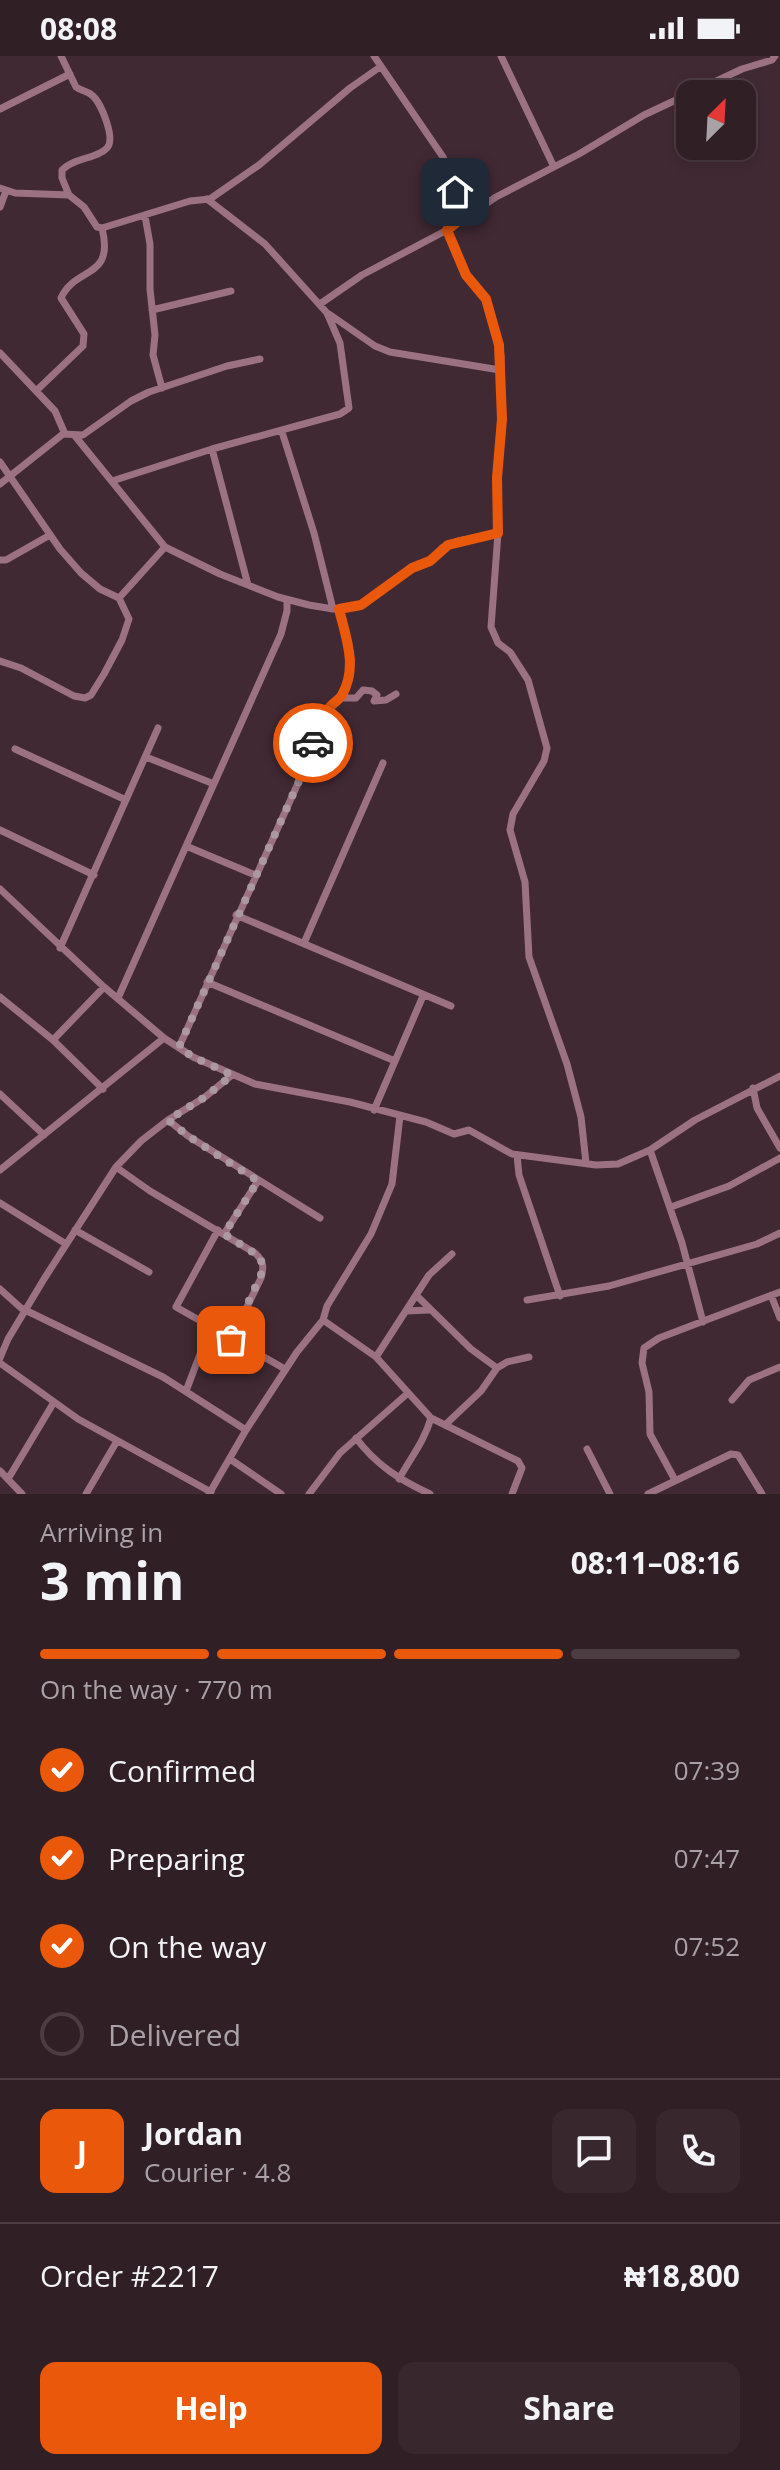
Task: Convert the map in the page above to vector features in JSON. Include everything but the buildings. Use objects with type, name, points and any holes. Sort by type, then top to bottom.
[{"type":"street","points":[[61,56],[76,87],[98,101],[111,142],[105,151],[78,160],[62,170],[69,195]]},
{"type":"street","points":[[374,56],[443,157],[462,218]]},
{"type":"street","points":[[501,56],[554,167]]},
{"type":"street","points":[[320,304],[362,275],[447,230],[462,218],[682,95],[742,69],[772,60],[775,56]]},
{"type":"street","points":[[0,207],[3,190],[69,195],[75,198],[97,227],[102,228],[190,201],[207,199],[259,165],[350,88],[380,67]]},
{"type":"street","points":[[0,109],[70,74]]},
{"type":"street","points":[[112,481],[212,449],[282,432],[340,414],[349,408],[339,339],[327,313],[265,244],[207,199]]},
{"type":"street","points":[[145,216],[150,244],[155,335],[153,355],[162,388]]},
{"type":"street","points":[[36,391],[83,346],[84,334],[61,298],[66,289],[102,260],[106,246],[102,228]]},
{"type":"street","points":[[447,230],[466,275],[486,299],[501,356],[502,419],[492,634],[501,647],[510,652],[528,680],[547,748],[540,768],[522,794],[510,830],[525,882],[529,957],[569,1068],[581,1117],[586,1163]]},
{"type":"street","points":[[152,310],[231,291]]},
{"type":"street","points":[[327,313],[382,350],[500,370]]},
{"type":"street","points":[[0,353],[55,411],[65,434]]},
{"type":"street","points":[[0,484],[65,434],[83,435],[131,401],[227,366],[260,359]]},
{"type":"street","points":[[179,1047],[299,781],[320,724],[328,710],[341,698],[351,667],[282,432]]},
{"type":"street","points":[[75,436],[165,547],[186,559],[287,600],[336,609],[361,605],[412,568],[430,561],[448,545],[498,533]]},
{"type":"street","points":[[212,449],[248,585]]},
{"type":"street","points":[[0,462],[50,535],[81,573],[100,589],[119,598],[129,624],[91,695],[85,698],[74,696],[21,668],[0,661]]},
{"type":"street","points":[[0,560],[6,560],[50,535]]},
{"type":"street","points":[[119,598],[165,547]]},
{"type":"street","points":[[118,998],[281,634],[287,600]]},
{"type":"street","points":[[341,698],[356,698],[363,690],[377,695],[374,701],[386,700],[396,694]]},
{"type":"street","points":[[60,948],[158,728]]},
{"type":"street","points":[[15,749],[126,800]]},
{"type":"street","points":[[146,757],[214,784]]},
{"type":"street","points":[[304,943],[383,763]]},
{"type":"street","points":[[0,830],[94,875]]},
{"type":"street","points":[[186,846],[255,875]]},
{"type":"street","points":[[0,889],[104,987],[164,1038],[193,1057],[255,1084],[350,1102],[426,1122],[454,1134],[469,1130],[504,1151],[517,1155],[618,1164],[650,1150],[695,1120],[780,1076]]},
{"type":"street","points":[[236,915],[451,1006]]},
{"type":"street","points":[[207,982],[395,1061]]},
{"type":"street","points":[[53,1040],[104,987]]},
{"type":"street","points":[[374,1110],[423,996]]},
{"type":"street","points":[[0,997],[53,1040],[103,1089]]},
{"type":"street","points":[[0,1170],[164,1038]]},
{"type":"street","points":[[232,1075],[141,1141],[116,1167],[26,1309],[0,1360],[54,1402],[210,1493],[285,1369],[323,1320],[327,1306],[371,1234],[392,1184],[400,1116]]},
{"type":"street","points":[[753,1088],[757,1108],[780,1148]]},
{"type":"street","points":[[0,1094],[44,1135]]},
{"type":"street","points":[[168,1120],[188,1136],[320,1218]]},
{"type":"street","points":[[650,1150],[671,1207],[703,1322]]},
{"type":"street","points":[[517,1155],[519,1175],[560,1296]]},
{"type":"street","points":[[671,1207],[729,1186],[780,1158]]},
{"type":"street","points":[[116,1167],[150,1191],[259,1256],[264,1268],[231,1340]]},
{"type":"street","points":[[258,1181],[221,1232],[176,1307],[285,1369]]},
{"type":"street","points":[[0,1203],[66,1244]]},
{"type":"street","points":[[75,1230],[149,1272]]},
{"type":"street","points":[[527,1300],[609,1286],[757,1244],[780,1233]]},
{"type":"street","points":[[376,1357],[429,1275],[452,1254]]},
{"type":"street","points":[[0,1289],[26,1309],[163,1377],[246,1430]]},
{"type":"street","points":[[675,1480],[650,1434],[649,1392],[641,1353],[647,1344],[780,1292]]},
{"type":"street","points":[[416,1295],[471,1349],[497,1368]]},
{"type":"street","points":[[771,1295],[780,1318]]},
{"type":"street","points":[[406,1311],[429,1310]]},
{"type":"street","points":[[323,1320],[376,1357],[431,1418],[518,1461],[522,1468],[512,1494]]},
{"type":"street","points":[[186,1391],[210,1328]]},
{"type":"street","points":[[445,1425],[481,1391],[497,1368],[507,1362],[529,1357]]},
{"type":"street","points":[[732,1400],[749,1380],[780,1367]]},
{"type":"street","points":[[309,1494],[333,1461],[408,1393]]},
{"type":"street","points":[[8,1479],[54,1402]]},
{"type":"street","points":[[399,1479],[421,1446],[431,1418]]},
{"type":"street","points":[[356,1438],[371,1458],[399,1479],[430,1494]]},
{"type":"street","points":[[86,1494],[117,1441]]},
{"type":"street","points":[[587,1449],[610,1494]]},
{"type":"street","points":[[648,1494],[736,1454],[762,1494]]},
{"type":"street","points":[[230,1459],[281,1494]]},
{"type":"street","points":[[0,1471],[22,1494]]},
{"type":"way so far","points":[[231,1340],[264,1268],[259,1256],[224,1234],[258,1181],[168,1120],[205,1097],[232,1075],[179,1047],[299,781],[313,743]]},
{"type":"route","points":[[313,743],[320,724],[328,710],[341,698],[350,676],[351,659],[339,609],[361,605],[412,568],[430,561],[448,545],[498,533],[501,356],[486,299],[466,275],[447,230],[462,218],[455,192]]}]
